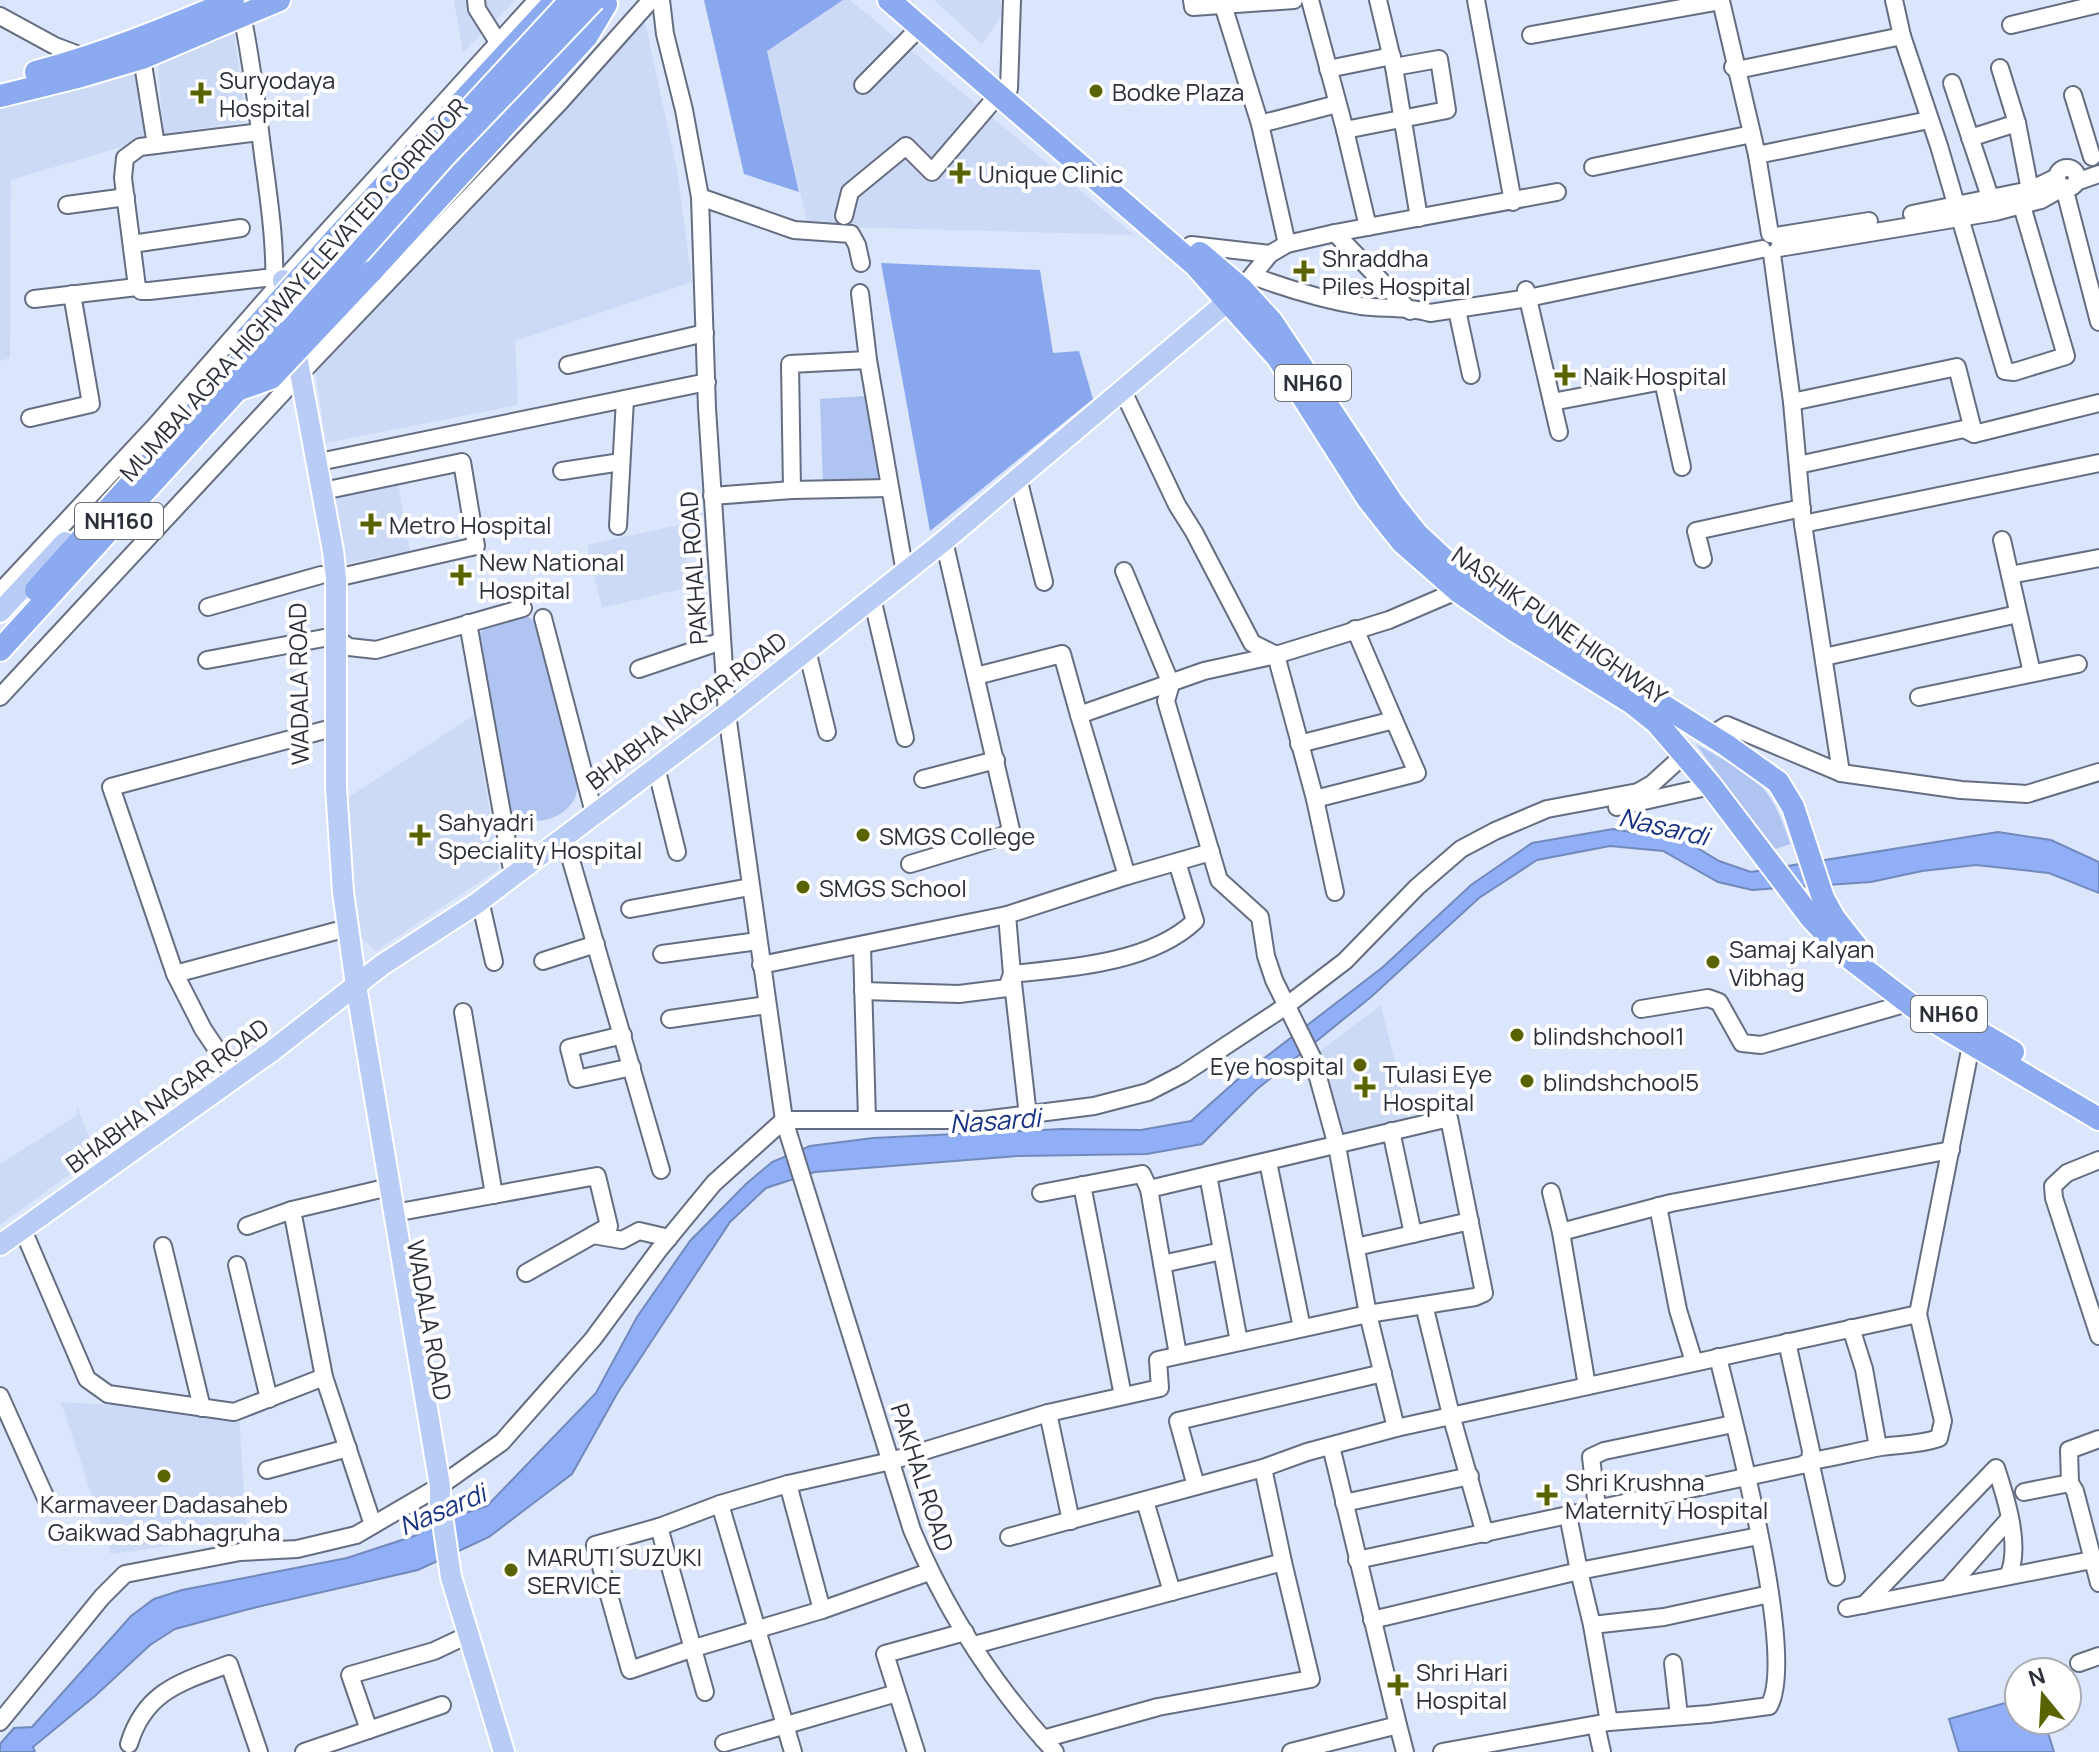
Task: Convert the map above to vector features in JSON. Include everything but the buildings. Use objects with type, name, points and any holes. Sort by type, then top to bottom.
[{"type":"highway","points":[[0,81],[87,58],[234,4],[279,0]]},
{"type":"highway","points":[[230,385],[255,326],[556,0]]},
{"type":"highway","name":"MUMBAI AGRA HIGHWAY ELEVATED CORRIDOR","points":[[0,650],[571,0]]},
{"type":"highway","name":"NASHIK PUNE HIGHWAY","points":[[889,0],[1004,92],[1195,265],[1241,288],[1278,358],[1368,499],[1402,542],[1466,587],[1514,630],[1632,703],[1657,723],[1711,786],[1812,919],[1847,956],[1908,1003],[2099,1104]]},
{"type":"highway","name":"NH60","points":[[909,0],[1004,92],[1241,288]]},
{"type":"highway","points":[[230,385],[271,378],[587,36],[603,1]]},
{"type":"highway","name":"MUMBAI AGRA HIGHWAY ELEVATED CORRIDOR","points":[[0,629],[442,159],[603,1]]},
{"type":"highway","points":[[0,96],[142,58],[234,4]]},
{"type":"highway","name":"NH60","points":[[1466,587],[1508,608],[1719,740]]},
{"type":"highway","name":"NASHIK PUNE HIGHWAY","points":[[1719,740],[1778,782],[1793,807],[1823,898],[1858,949],[1974,1038],[2099,1119]]},
{"type":"main road","points":[[0,612],[279,292],[563,0]]},
{"type":"main road","points":[[0,662],[603,1]]},
{"type":"main road","name":"BHABHA NAGAR ROAD","points":[[0,1245],[236,1078],[382,965],[480,900],[727,714],[944,541],[1241,288]]},
{"type":"main road","points":[[279,292],[296,377]]},
{"type":"main road","name":"WADALA ROAD","points":[[296,377],[319,462],[329,576],[329,876],[336,931],[351,990],[438,1493]]},
{"type":"main road","name":"WADALA ROAD","points":[[296,377],[322,557],[329,576]]},
{"type":"main road","name":"WADALA ROAD","points":[[330,729],[351,990]]},
{"type":"main road","name":"WADALA ROAD","points":[[385,1188],[394,1213],[438,1493]]},
{"type":"main road","points":[[438,1493],[451,1577],[504,1752]]},
{"type":"street","points":[[0,7],[9,0]]},
{"type":"street","points":[[476,0],[477,9],[498,42]]},
{"type":"street","points":[[2,586],[279,292],[537,0]]},
{"type":"street","points":[[0,697],[296,377],[560,102],[651,0]]},
{"type":"street","name":"PAKHAL ROAD","points":[[661,0],[665,34],[684,110],[700,197],[712,496],[727,714],[786,1126],[912,1530],[929,1572],[969,1639],[1028,1723],[1055,1752]]},
{"type":"street","points":[[844,216],[850,192],[906,146],[932,172],[1004,92],[1012,0]]},
{"type":"street","points":[[1192,0],[1193,7],[1294,0]]},
{"type":"street","points":[[1310,0],[1368,227]]},
{"type":"street","points":[[1378,0],[1404,118],[1419,218]]},
{"type":"street","points":[[1476,0],[1513,202]]},
{"type":"street","points":[[1531,35],[1722,0],[1735,69],[1757,155],[1792,402],[1803,516],[1841,773]]},
{"type":"street","points":[[1894,0],[1902,36],[2005,371],[2014,372],[2066,356],[2022,206]]},
{"type":"street","points":[[234,4],[254,69],[279,292]]},
{"type":"street","points":[[2011,25],[2099,4]]},
{"type":"street","points":[[1223,5],[1260,124],[1287,244]]},
{"type":"street","points":[[0,16],[55,46],[87,58]]},
{"type":"street","points":[[863,85],[920,27]]},
{"type":"street","points":[[1735,69],[1902,36]]},
{"type":"street","points":[[142,58],[156,145]]},
{"type":"street","points":[[1328,69],[1439,59],[1447,110],[1345,130]]},
{"type":"street","points":[[2000,68],[2017,123],[2030,190]]},
{"type":"street","points":[[1952,83],[1991,200]]},
{"type":"street","points":[[1241,288],[1287,288],[1359,305],[1430,313],[1457,310],[1770,243],[2022,206],[2041,200],[2096,153],[2073,95]]},
{"type":"street","points":[[1260,124],[1337,104]]},
{"type":"street","points":[[1757,155],[1929,120]]},
{"type":"street","points":[[1970,138],[2017,123]]},
{"type":"street","points":[[260,132],[140,147],[125,158],[122,167],[137,287],[141,291],[279,292]]},
{"type":"street","points":[[1593,167],[1752,134]]},
{"type":"street","points":[[1958,213],[1991,200],[2099,174]]},
{"type":"street","points":[[2068,179],[2099,322]]},
{"type":"street","points":[[1241,288],[1270,254],[1287,244],[1557,192]]},
{"type":"street","points":[[67,205],[126,197]]},
{"type":"street","points":[[700,197],[794,230],[851,234],[861,263]]},
{"type":"street","points":[[132,244],[241,228]]},
{"type":"street","points":[[1335,233],[1415,310]]},
{"type":"street","points":[[1191,245],[1270,254]]},
{"type":"street","points":[[34,299],[137,287]]},
{"type":"street","points":[[860,293],[868,360],[905,573]]},
{"type":"street","points":[[1415,310],[1430,303],[1527,293]]},
{"type":"street","points":[[1527,293],[1559,432]]},
{"type":"street","points":[[30,418],[91,404],[72,294]]},
{"type":"street","points":[[1457,310],[1471,375]]},
{"type":"street","points":[[568,365],[705,333]]},
{"type":"street","points":[[792,490],[790,364],[868,360]]},
{"type":"street","points":[[1792,402],[1957,367],[1974,434]]},
{"type":"street","points":[[1552,402],[1663,381],[1682,467]]},
{"type":"street","points":[[319,462],[707,382]]},
{"type":"street","points":[[1122,389],[1177,505],[1252,643],[1276,655],[1315,799],[1335,892]]},
{"type":"street","points":[[618,526],[625,399]]},
{"type":"street","points":[[1798,465],[1964,429],[1974,434],[2099,403]]},
{"type":"street","points":[[208,607],[329,576],[476,546],[462,462],[323,491]]},
{"type":"street","points":[[562,471],[621,462]]},
{"type":"street","points":[[1703,559],[1696,531],[1803,516],[2099,463]]},
{"type":"street","points":[[1018,478],[1044,582]]},
{"type":"street","points":[[712,496],[889,488]]},
{"type":"street","points":[[2002,540],[2032,673]]},
{"type":"street","points":[[910,864],[1003,836],[1011,830],[944,541]]},
{"type":"street","points":[[2010,575],[2099,558]]},
{"type":"street","points":[[1124,571],[1171,684],[1166,701],[1219,880],[1260,917],[1266,956],[1313,1059],[1337,1146],[1368,1314],[1396,1428]]},
{"type":"street","points":[[1079,715],[1204,671],[1276,655],[1389,620],[1466,587]]},
{"type":"street","points":[[872,598],[905,738]]},
{"type":"street","points":[[207,660],[330,638],[349,647],[376,650],[523,608]]},
{"type":"street","points":[[1824,657],[2018,614]]},
{"type":"street","points":[[543,618],[594,813]]},
{"type":"street","points":[[468,623],[513,875]]},
{"type":"street","points":[[1315,799],[1417,773],[1355,629]]},
{"type":"street","points":[[639,669],[722,641]]},
{"type":"street","points":[[807,650],[827,732]]},
{"type":"street","points":[[976,676],[1062,654],[1127,876]]},
{"type":"street","points":[[1919,697],[2078,664]]},
{"type":"street","points":[[1299,744],[1394,720]]},
{"type":"street","points":[[1719,740],[1727,725],[1841,773],[1961,790],[2027,794],[2099,772]]},
{"type":"street","points":[[236,1078],[203,1029],[175,974],[111,787],[330,729]]},
{"type":"street","points":[[0,1722],[102,1597],[125,1574],[240,1552],[297,1549],[356,1535],[438,1493],[502,1442],[593,1339],[714,1183],[786,1126],[867,1119],[983,1120],[1028,1116],[1094,1106],[1148,1092],[1289,1012],[1448,858],[1475,840],[1547,809],[1638,792],[1652,784],[1685,754]]},
{"type":"street","points":[[923,779],[996,760]]},
{"type":"street","points":[[656,767],[677,852]]},
{"type":"street","points":[[1525,818],[1552,819],[1711,786]]},
{"type":"street","points":[[564,836],[661,1170]]},
{"type":"street","points":[[761,965],[1007,915],[1211,852]]},
{"type":"street","points":[[1012,974],[1098,965],[1179,937],[1195,921],[1177,862]]},
{"type":"street","points":[[630,909],[750,887]]},
{"type":"street","points":[[480,900],[494,962]]},
{"type":"street","points":[[1007,915],[1028,1116]]},
{"type":"street","points":[[175,974],[336,931]]},
{"type":"street","points":[[662,954],[758,941]]},
{"type":"street","points":[[543,961],[596,944]]},
{"type":"street","points":[[862,946],[867,1119]]},
{"type":"street","points":[[863,991],[959,994],[1007,988],[1012,974]]},
{"type":"street","points":[[1641,1009],[1708,998],[1719,1002],[1742,1043],[1761,1045],[1908,1003]]},
{"type":"street","points":[[670,1019],[767,1005]]},
{"type":"street","points":[[463,1012],[494,1195]]},
{"type":"street","points":[[623,1035],[569,1048],[577,1079],[632,1067]]},
{"type":"street","points":[[1357,1560],[1746,1478],[1810,1461],[1878,1447],[1923,1444],[1939,1438],[1943,1421],[1918,1314],[1974,1038]]},
{"type":"street","points":[[929,1572],[822,1610],[630,1670],[595,1545],[788,1484],[891,1461],[1048,1413],[1160,1388],[1158,1360],[1368,1314],[1484,1293],[1449,1118],[1149,1189]]},
{"type":"street","points":[[1391,1131],[1413,1234]]},
{"type":"street","points":[[1561,1232],[1658,1206],[1951,1150]]},
{"type":"street","points":[[2099,1160],[2067,1173],[2053,1186],[2054,1198],[2099,1336]]},
{"type":"street","points":[[1268,1162],[1302,1328]]},
{"type":"street","points":[[1041,1193],[1142,1174],[1149,1189],[1178,1355]]},
{"type":"street","points":[[1208,1175],[1239,1342]]},
{"type":"street","points":[[394,1213],[597,1176],[609,1226],[526,1273]]},
{"type":"street","points":[[1082,1185],[1123,1396]]},
{"type":"street","points":[[247,1226],[292,1210],[385,1188]]},
{"type":"street","points":[[1551,1192],[1561,1232],[1587,1386]]},
{"type":"street","points":[[1658,1206],[1678,1310],[1694,1362]]},
{"type":"street","points":[[292,1210],[324,1377],[373,1525]]},
{"type":"street","points":[[1356,1247],[1470,1221]]},
{"type":"street","points":[[23,1230],[87,1379],[108,1394],[234,1412],[324,1377]]},
{"type":"street","points":[[593,1235],[622,1240],[639,1231],[669,1238]]},
{"type":"street","points":[[163,1246],[202,1408]]},
{"type":"street","points":[[1162,1264],[1222,1251]]},
{"type":"street","points":[[237,1265],[269,1399]]},
{"type":"street","points":[[1424,1305],[1485,1534]]},
{"type":"street","points":[[1009,1537],[1263,1468],[1396,1428],[1918,1314]]},
{"type":"street","points":[[1851,1328],[1864,1369],[1878,1447]]},
{"type":"street","points":[[1787,1342],[1836,1577]]},
{"type":"street","points":[[1442,1752],[1602,1723],[1769,1706],[1776,1683],[1775,1622],[1759,1536],[1718,1357]]},
{"type":"street","points":[[1196,1486],[1178,1421],[1383,1373]]},
{"type":"street","points":[[2,1406],[48,1503]]},
{"type":"street","points":[[1048,1413],[1071,1521]]},
{"type":"street","points":[[1597,1508],[1591,1457],[1604,1451],[1733,1424]]},
{"type":"street","points":[[2099,1439],[2069,1450],[2070,1483],[2075,1491],[2099,1583]]},
{"type":"street","points":[[1331,1446],[1405,1752]]},
{"type":"street","points":[[267,1470],[348,1448]]},
{"type":"street","points":[[1043,1739],[1158,1707],[1311,1679],[1263,1468]]},
{"type":"street","points":[[2008,1576],[2015,1555],[1996,1468],[1856,1606],[2092,1560]]},
{"type":"street","points":[[1344,1503],[1470,1476]]},
{"type":"street","points":[[2024,1492],[2070,1483]]},
{"type":"street","points":[[788,1484],[822,1610]]},
{"type":"street","points":[[1145,1501],[1172,1592]]},
{"type":"street","points":[[720,1504],[793,1752]]},
{"type":"street","points":[[1568,1515],[1592,1625],[1602,1752]]},
{"type":"street","points":[[1948,1588],[2009,1519]]},
{"type":"street","points":[[659,1527],[705,1692]]},
{"type":"street","points":[[1372,1620],[1579,1571],[1759,1536]]},
{"type":"street","points":[[916,1752],[885,1654],[969,1639],[1172,1592],[1283,1562]]},
{"type":"street","points":[[1592,1625],[1664,1617],[1770,1594]]},
{"type":"street","points":[[369,1730],[350,1675],[434,1651],[470,1634]]},
{"type":"street","points":[[1673,1663],[1679,1716]]},
{"type":"street","points":[[129,1744],[136,1721],[162,1693],[229,1664],[259,1752]]},
{"type":"street","points":[[724,1743],[897,1693]]},
{"type":"street","points":[[304,1752],[442,1705]]},
{"type":"street","points":[[1291,1752],[1398,1725]]},
{"type":"shaded area","points":[[454,0],[516,0],[463,52]]},
{"type":"shaded area","points":[[704,0],[843,0],[767,51],[799,192],[744,174]]},
{"type":"shaded area","points":[[843,0],[850,0],[1134,235],[808,226],[767,50]]},
{"type":"shaded area","points":[[934,0],[1000,0],[1002,15],[982,44]]},
{"type":"shaded area","points":[[645,22],[677,170],[692,282],[515,341],[518,405],[326,443],[315,369]]},
{"type":"shaded area","name":"Suryodaya Hospital","points":[[234,31],[246,122],[163,134],[158,64]]},
{"type":"shaded area","points":[[139,67],[151,138],[11,180],[10,358],[0,361],[0,108]]},
{"type":"shaded area","points":[[881,263],[1040,270],[1053,353],[1079,351],[1093,399],[930,531]]},
{"type":"shaded area","points":[[865,396],[880,485],[823,485],[820,399]]},
{"type":"shaded area","name":"Metro Hospital","points":[[398,483],[410,551],[343,564],[333,496]]},
{"type":"shaded area","points":[[683,524],[689,587],[602,608],[587,545]]},
{"type":"shaded area","points":[[518,614],[529,617],[538,625],[578,784],[567,809],[553,818],[537,821],[521,818],[514,813],[504,797],[476,639],[489,625]]},
{"type":"shaded area","name":"Sahyadri Speciality Hospital","points":[[474,715],[499,869],[376,951],[356,933],[343,801]]},
{"type":"shaded area","points":[[1696,744],[1732,764],[1766,792],[1783,822],[1790,844],[1773,850]]},
{"type":"shaded area","points":[[1613,829],[1686,841],[1719,861],[1751,872],[1998,832],[2051,840],[2099,862],[2099,893],[2049,873],[1976,865],[1922,871],[1871,882],[1752,890],[1718,882],[1663,851],[1610,846],[1537,860],[1479,898],[1371,997],[1256,1090],[1202,1144],[1147,1154],[1018,1156],[815,1172],[766,1188],[730,1222],[618,1392],[572,1474],[489,1537],[418,1570],[175,1629],[150,1645],[33,1747],[35,1752],[0,1752],[0,1744],[14,1728],[32,1727],[131,1616],[154,1599],[182,1590],[347,1558],[417,1535],[430,1525],[487,1506],[596,1393],[637,1317],[690,1241],[772,1162],[810,1146],[873,1138],[1062,1129],[1141,1130],[1191,1121],[1245,1073],[1383,967],[1471,885],[1532,843]]},
{"type":"shaded area","name":"Tulasi Eye Hospital","points":[[1381,1005],[1409,1121],[1343,1136],[1319,1052]]},
{"type":"shaded area","points":[[77,1107],[96,1155],[0,1225],[0,1164],[76,1116]]},
{"type":"shaded area","name":"Karmaveer Dadasaheb Gaikwad Sabhagruha","points":[[61,1402],[239,1416],[247,1535],[111,1554]]},
{"type":"shaded area","points":[[2003,1704],[2003,1736],[2049,1736],[2054,1752],[1959,1752],[1949,1719]]},
{"type":"place","name":"Bodke Plaza","points":[[1096,91]]},
{"type":"place","name":"Suryodaya Hospital","points":[[201,93]]},
{"type":"place","name":"Unique Clinic","points":[[960,173]]},
{"type":"place","name":"Shraddha Piles Hospital","points":[[1304,271]]},
{"type":"place","name":"Naik Hospital","points":[[1565,375]]},
{"type":"place","name":"Metro Hospital","points":[[371,524]]},
{"type":"place","name":"New National Hospital","points":[[461,575]]},
{"type":"place","name":"Sahyadri Speciality Hospital","points":[[420,835]]},
{"type":"place","name":"SMGS College","points":[[863,835]]},
{"type":"place","name":"SMGS School","points":[[803,887]]},
{"type":"place","name":"Samaj Kalyan Vibhag","points":[[1713,962]]},
{"type":"place","name":"blindshchool1","points":[[1517,1035]]},
{"type":"place","name":"Eye hospital","points":[[1360,1065]]},
{"type":"place","name":"blindshchool5","points":[[1527,1081]]},
{"type":"place","name":"Tulasi Eye Hospital","points":[[1365,1087]]},
{"type":"place","name":"Karmaveer Dadasaheb Gaikwad Sabhagruha","points":[[164,1476]]},
{"type":"place","name":"Shri Krushna Maternity Hospital","points":[[1547,1495]]},
{"type":"place","name":"MARUTI SUZUKI SERVICE","points":[[511,1570]]},
{"type":"place","name":"Shri Hari Hospital","points":[[1398,1685]]},
{"type":"water label","name":"Nasardi","points":[[1664,826]]},
{"type":"water label","name":"Nasardi","points":[[995,1120]]},
{"type":"water label","name":"Nasardi","points":[[442,1509]]}]
